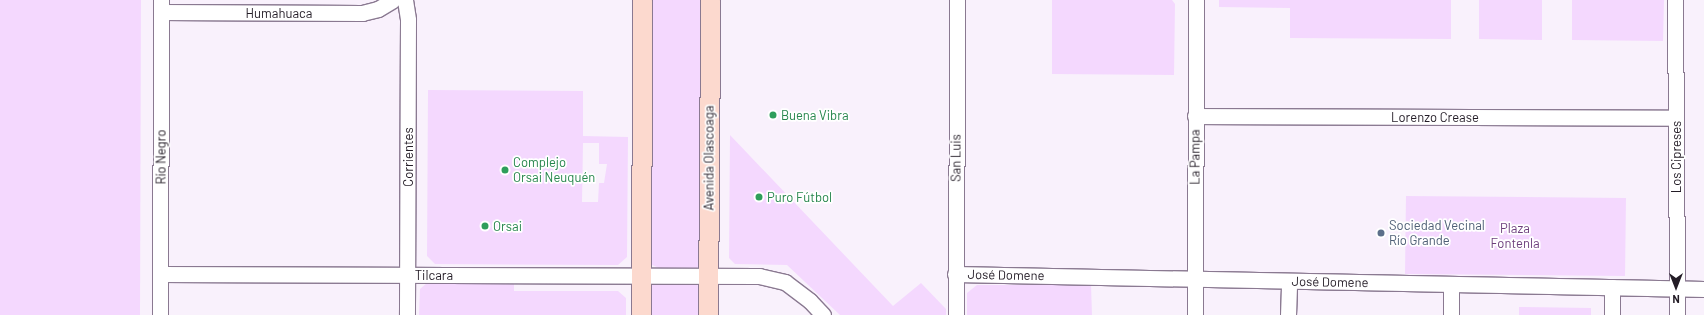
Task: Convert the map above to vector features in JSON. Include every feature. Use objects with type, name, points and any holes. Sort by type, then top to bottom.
[{"type":"main road","points":[[641,315],[642,0]]},
{"type":"main road","name":"Avenida Olascoaga","points":[[708,315],[710,0]]},
{"type":"street","name":"Humahuaca","points":[[161,6],[358,13],[378,9],[393,0]]},
{"type":"street","name":"Corrientes","points":[[405,0],[408,20],[407,315]]},
{"type":"street","name":"San Luis","points":[[956,315],[957,0]]},
{"type":"street","name":"La Pampa","points":[[1195,315],[1196,0]]},
{"type":"street","name":"Los Cipreses","points":[[1675,0],[1677,315]]},
{"type":"street","name":"Río Negro","points":[[160,315],[161,6]]},
{"type":"street","name":"Lorenzo Crease","points":[[1195,116],[1676,118]]},
{"type":"street","name":"Tilcara","points":[[160,274],[709,276],[773,278],[796,289],[823,315]]},
{"type":"street","name":"José Domene","points":[[955,274],[1195,280],[1704,288]]},
{"type":"street","points":[[1288,315],[1289,281]]},
{"type":"street","points":[[1442,315],[1446,284]]},
{"type":"street","points":[[1446,284],[1450,315]]},
{"type":"street","points":[[1612,287],[1612,315]]},
{"type":"green space","points":[[0,0],[141,0],[140,315],[0,315]]},
{"type":"green space","points":[[650,0],[703,0],[700,266],[697,268],[659,268],[650,264]]},
{"type":"green space","points":[[1052,0],[1172,0],[1175,4],[1174,75],[1052,74]]},
{"type":"green space","points":[[1219,0],[1451,0],[1451,39],[1290,38],[1290,8],[1219,7]]},
{"type":"green space","points":[[1479,0],[1542,0],[1542,40],[1479,39]]},
{"type":"green space","points":[[1572,0],[1664,0],[1663,41],[1572,40]]},
{"type":"green space","name":"Complejo Orsai Neuquén","points":[[428,90],[583,91],[583,136],[628,137],[627,257],[618,265],[435,264],[427,256]],"holes":[[[583,143],[599,143],[599,164],[607,164],[604,183],[599,183],[598,202],[582,202]]]},
{"type":"green space","name":"Puro Fútbol","points":[[730,135],[893,306],[921,283],[946,309],[946,315],[840,315],[787,265],[735,264],[729,258]]},
{"type":"green space","name":"Plaza Fontenla","points":[[1406,196],[1626,198],[1625,276],[1405,274]]},
{"type":"green space","points":[[692,282],[699,286],[703,315],[649,315],[649,289],[654,283]]},
{"type":"green space","points":[[427,283],[514,283],[514,291],[618,291],[626,298],[626,315],[419,315],[420,289]]},
{"type":"green space","points":[[977,285],[1091,285],[1092,315],[967,315],[967,293]]},
{"type":"green space","points":[[1519,307],[1591,308],[1591,315],[1519,315]]},
{"type":"place","name":"Buena Vibra","points":[[773,115]]},
{"type":"place","name":"Complejo Orsai Neuquén","points":[[505,170]]},
{"type":"place","name":"Puro Fútbol","points":[[759,197]]},
{"type":"place","name":"Orsai","points":[[485,226]]},
{"type":"place","name":"Sociedad Vecinal Río Grande","points":[[1381,233]]}]
